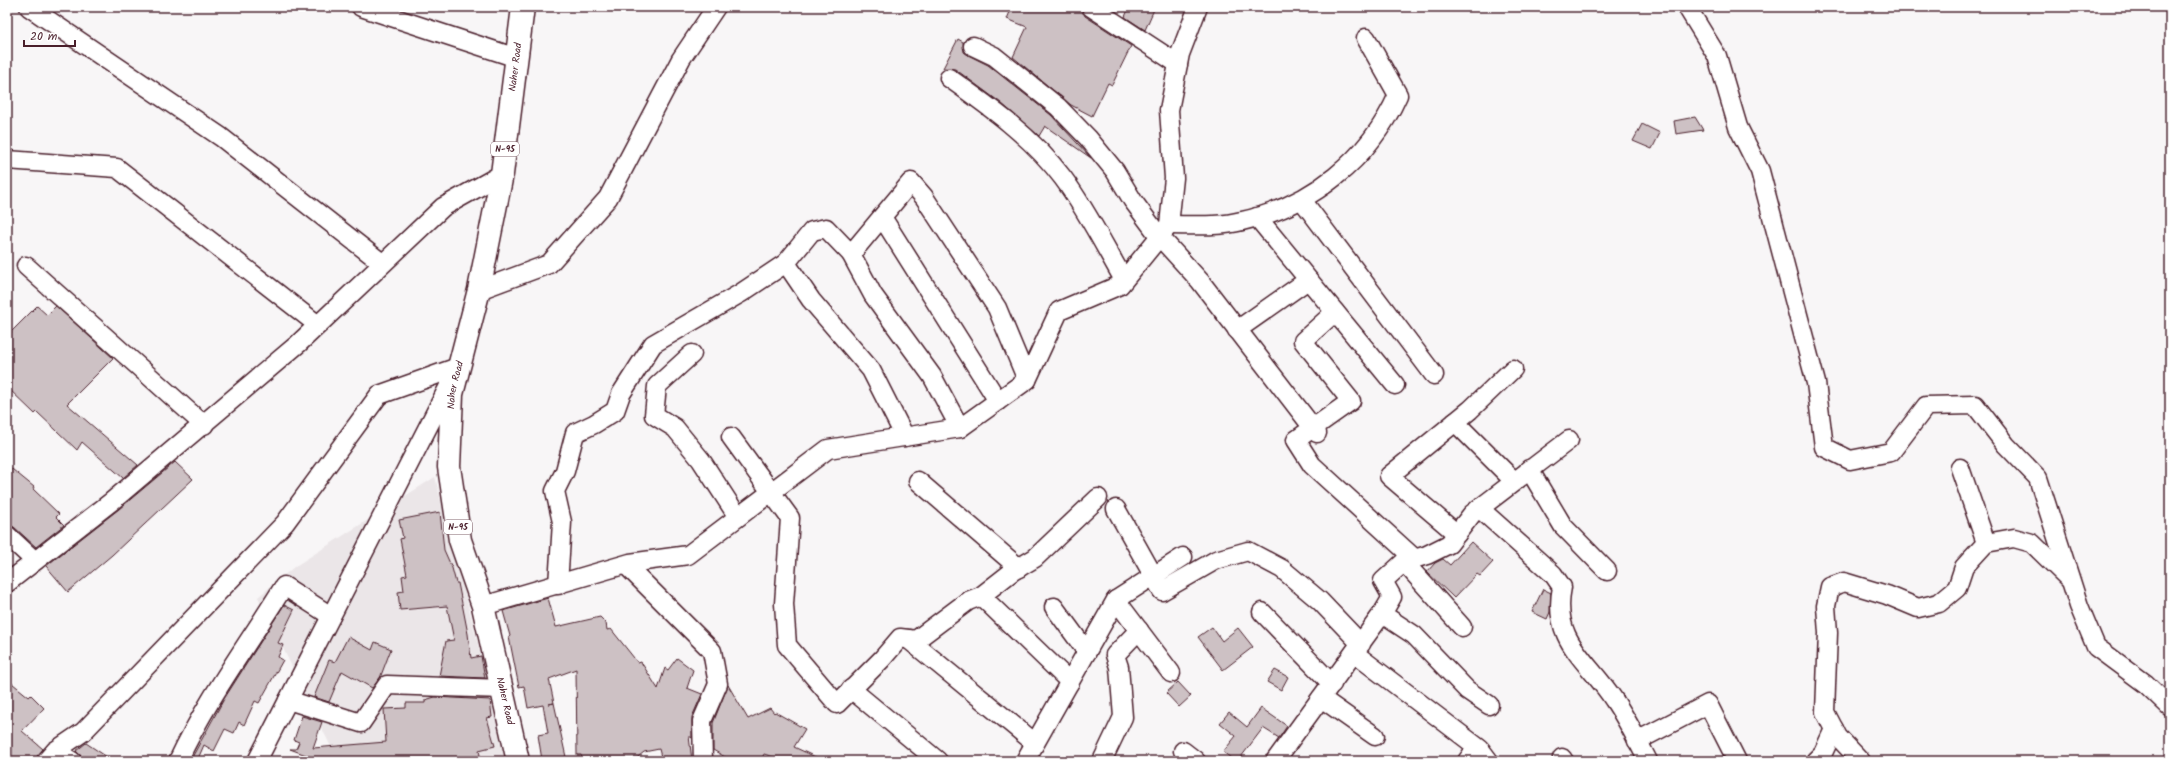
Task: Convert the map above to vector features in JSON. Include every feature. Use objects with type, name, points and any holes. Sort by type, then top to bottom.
[{"type":"main road","name":"Naher Road","points":[[518,761],[503,689],[483,606],[460,540],[449,467],[452,394],[479,290],[502,174],[523,7]]},
{"type":"street","points":[[29,7],[221,137],[382,263]]},
{"type":"street","points":[[360,7],[517,58]]},
{"type":"street","points":[[479,290],[549,264],[608,198],[681,59],[716,7]]},
{"type":"street","points":[[1091,7],[1178,64]]},
{"type":"street","points":[[483,606],[626,565],[688,555],[828,449],[960,428],[1027,380],[1059,311],[1120,285],[1164,231],[1174,178],[1169,110],[1180,54],[1198,7]]},
{"type":"street","points":[[1687,7],[1717,56],[1738,127],[1760,171],[1816,383],[1824,447],[1850,460],[1891,452],[1926,406],[1975,405],[2006,445],[2038,478],[2071,581],[2096,648],[2146,684],[2170,707]]},
{"type":"street","points":[[1164,231],[1241,222],[1273,213],[1302,200],[1341,173],[1372,140],[1391,111],[1398,95],[1366,38]]},
{"type":"street","points":[[972,46],[994,56],[1058,107],[1088,138],[1115,171],[1133,201],[1164,231],[1200,282],[1315,431]]},
{"type":"street","points":[[949,78],[993,110],[1025,137],[1063,178],[1124,280]]},
{"type":"street","points":[[7,160],[117,168],[318,324]]},
{"type":"street","points":[[7,583],[111,502],[204,424],[318,324],[443,207],[502,174]]},
{"type":"street","points":[[851,254],[911,182],[924,198],[997,308],[1027,380]]},
{"type":"street","points":[[1302,200],[1434,375]]},
{"type":"street","points":[[882,217],[998,401]]},
{"type":"street","points":[[1257,217],[1394,385]]},
{"type":"street","points":[[558,584],[562,522],[555,491],[565,471],[575,433],[616,411],[621,394],[653,344],[742,292],[786,263],[812,231],[826,228],[851,254],[873,295],[932,376],[960,428]]},
{"type":"street","points":[[786,263],[811,300],[871,370],[905,437]]},
{"type":"street","points":[[26,266],[204,424]]},
{"type":"street","points":[[1237,330],[1308,280]]},
{"type":"street","points":[[1335,312],[1303,340],[1351,401],[1315,431],[1296,440],[1312,465],[1410,560],[1462,627]]},
{"type":"street","points":[[692,354],[657,386],[654,415],[675,428],[701,460],[738,517]]},
{"type":"street","points":[[257,761],[458,367]]},
{"type":"street","points":[[50,756],[83,732],[285,523],[379,395],[458,367]]},
{"type":"street","points":[[1457,534],[1389,476],[1455,422],[1513,369]]},
{"type":"street","points":[[1455,422],[1514,481]]},
{"type":"street","points":[[731,437],[772,491],[790,518],[784,604],[787,644],[837,704],[882,659],[900,638],[916,640],[968,602],[981,596],[1035,558],[1098,498]]},
{"type":"street","points":[[1279,760],[1321,698],[1382,614],[1392,597],[1383,581],[1410,560],[1427,555],[1449,544],[1479,508],[1569,440]]},
{"type":"street","points":[[1960,468],[1986,543]]},
{"type":"street","points":[[1529,469],[1563,526],[1607,571]]},
{"type":"street","points":[[918,480],[1019,568]]},
{"type":"street","points":[[1479,508],[1553,574],[1562,586],[1558,604],[1564,634],[1592,674],[1614,699],[1648,761]]},
{"type":"street","points":[[1116,509],[1162,591],[1216,560],[1248,551],[1282,569],[1320,601],[1358,648],[1472,754],[1489,761]]},
{"type":"street","points":[[7,535],[35,561]]},
{"type":"street","points":[[1861,761],[1838,737],[1825,712],[1828,633],[1826,606],[1830,587],[1844,582],[1887,595],[1918,608],[1939,604],[1957,588],[1964,567],[1986,543],[2014,538],[2032,543],[2071,581]]},
{"type":"street","points":[[1025,761],[1116,600],[1183,557]]},
{"type":"street","points":[[626,565],[712,651],[718,684],[702,721],[703,761]]},
{"type":"street","points":[[178,761],[192,730],[210,700],[284,586],[331,616]]},
{"type":"street","points":[[981,596],[1070,682]]},
{"type":"street","points":[[1116,600],[1171,673]]},
{"type":"street","points":[[1054,606],[1087,652]]},
{"type":"street","points":[[1262,612],[1332,684]]},
{"type":"street","points":[[1382,614],[1414,635],[1467,690],[1489,705]]},
{"type":"street","points":[[1102,761],[1123,717],[1119,666],[1114,655],[1139,630]]},
{"type":"street","points":[[908,639],[1035,744]]},
{"type":"street","points":[[288,700],[361,723],[387,685],[503,689]]},
{"type":"street","points":[[851,689],[938,761]]},
{"type":"street","points":[[1321,698],[1375,736]]},
{"type":"street","points":[[1637,741],[1708,704],[1737,761]]},
{"type":"street","points":[[1815,761],[1823,753],[1834,729]]},
{"type":"street","points":[[50,756],[72,761]]},
{"type":"shaded area","points":[[435,477],[499,725],[505,761],[328,761],[330,745],[258,597],[294,567]]},
{"type":"building","points":[[1012,7],[1081,7],[1085,16],[1131,46],[1112,85],[1108,83],[1092,116],[1071,105],[1013,57],[1027,27],[1007,19]]},
{"type":"building","points":[[1129,7],[1155,7],[1145,30],[1125,17]]},
{"type":"building","points":[[958,39],[963,42],[964,52],[988,65],[1051,115],[1091,158],[1045,126],[1039,136],[1001,103],[955,69],[943,68]]},
{"type":"building","points":[[1695,117],[1703,130],[1676,134],[1674,121]]},
{"type":"building","points":[[1642,124],[1660,133],[1652,149],[1633,141]]},
{"type":"building","points":[[37,306],[47,315],[56,306],[113,358],[67,404],[138,465],[123,478],[82,442],[77,450],[37,412],[35,414],[7,387],[7,336]]},
{"type":"building","points":[[175,462],[193,479],[112,555],[68,592],[46,566],[119,509]]},
{"type":"building","points":[[7,465],[34,487],[33,489],[59,514],[56,517],[64,525],[36,547],[14,527],[7,525]]},
{"type":"building","points":[[440,512],[444,550],[452,568],[456,583],[458,583],[471,658],[481,656],[485,678],[439,676],[446,641],[454,640],[447,606],[400,610],[398,592],[404,591],[402,576],[407,575],[400,539],[403,538],[399,520]]},
{"type":"building","points":[[1471,542],[1493,562],[1480,576],[1477,574],[1454,598],[1427,572],[1435,563],[1443,559],[1450,565]]},
{"type":"building","points":[[1543,589],[1551,593],[1550,612],[1547,619],[1532,612]]},
{"type":"building","points":[[548,598],[556,627],[600,617],[606,623],[607,630],[611,629],[638,663],[641,662],[658,689],[665,668],[668,670],[677,658],[693,670],[687,688],[702,694],[692,717],[692,738],[689,736],[692,761],[662,761],[659,749],[644,752],[633,761],[583,761],[581,755],[577,755],[576,669],[549,679],[566,757],[542,760],[538,735],[548,733],[543,705],[528,708],[524,686],[519,687],[510,636],[503,611]]},
{"type":"building","points":[[284,605],[294,610],[278,643],[283,645],[278,657],[283,660],[259,703],[255,701],[244,725],[239,722],[234,733],[225,729],[214,751],[204,745],[197,761],[190,761],[224,699]]},
{"type":"building","points":[[1212,627],[1222,641],[1238,628],[1253,647],[1223,670],[1198,637]]},
{"type":"building","points":[[348,637],[372,650],[375,642],[391,649],[380,678],[372,688],[342,671],[329,702],[314,697],[329,660],[335,662]]},
{"type":"building","points":[[1275,670],[1288,677],[1281,690],[1267,682]]},
{"type":"building","points":[[7,679],[29,697],[31,695],[44,708],[22,731],[43,749],[34,761],[7,761]]},
{"type":"building","points":[[1178,682],[1191,696],[1179,707],[1166,693]]},
{"type":"building","points":[[728,685],[748,719],[770,708],[774,713],[775,712],[805,729],[794,747],[824,761],[786,761],[764,754],[761,761],[732,761],[713,750],[713,723]]},
{"type":"building","points":[[435,697],[490,700],[492,717],[487,718],[495,746],[479,750],[481,761],[322,761],[290,749],[296,749],[299,742],[294,740],[302,716],[322,722],[313,748],[386,742],[384,709],[406,708],[406,703],[425,703],[425,700]]},
{"type":"building","points":[[1261,708],[1287,726],[1279,738],[1263,728],[1238,761],[1235,761],[1223,752],[1236,736],[1220,723],[1229,712],[1247,727]]},
{"type":"building","points":[[86,743],[113,761],[82,761],[81,756],[76,751]]}]
